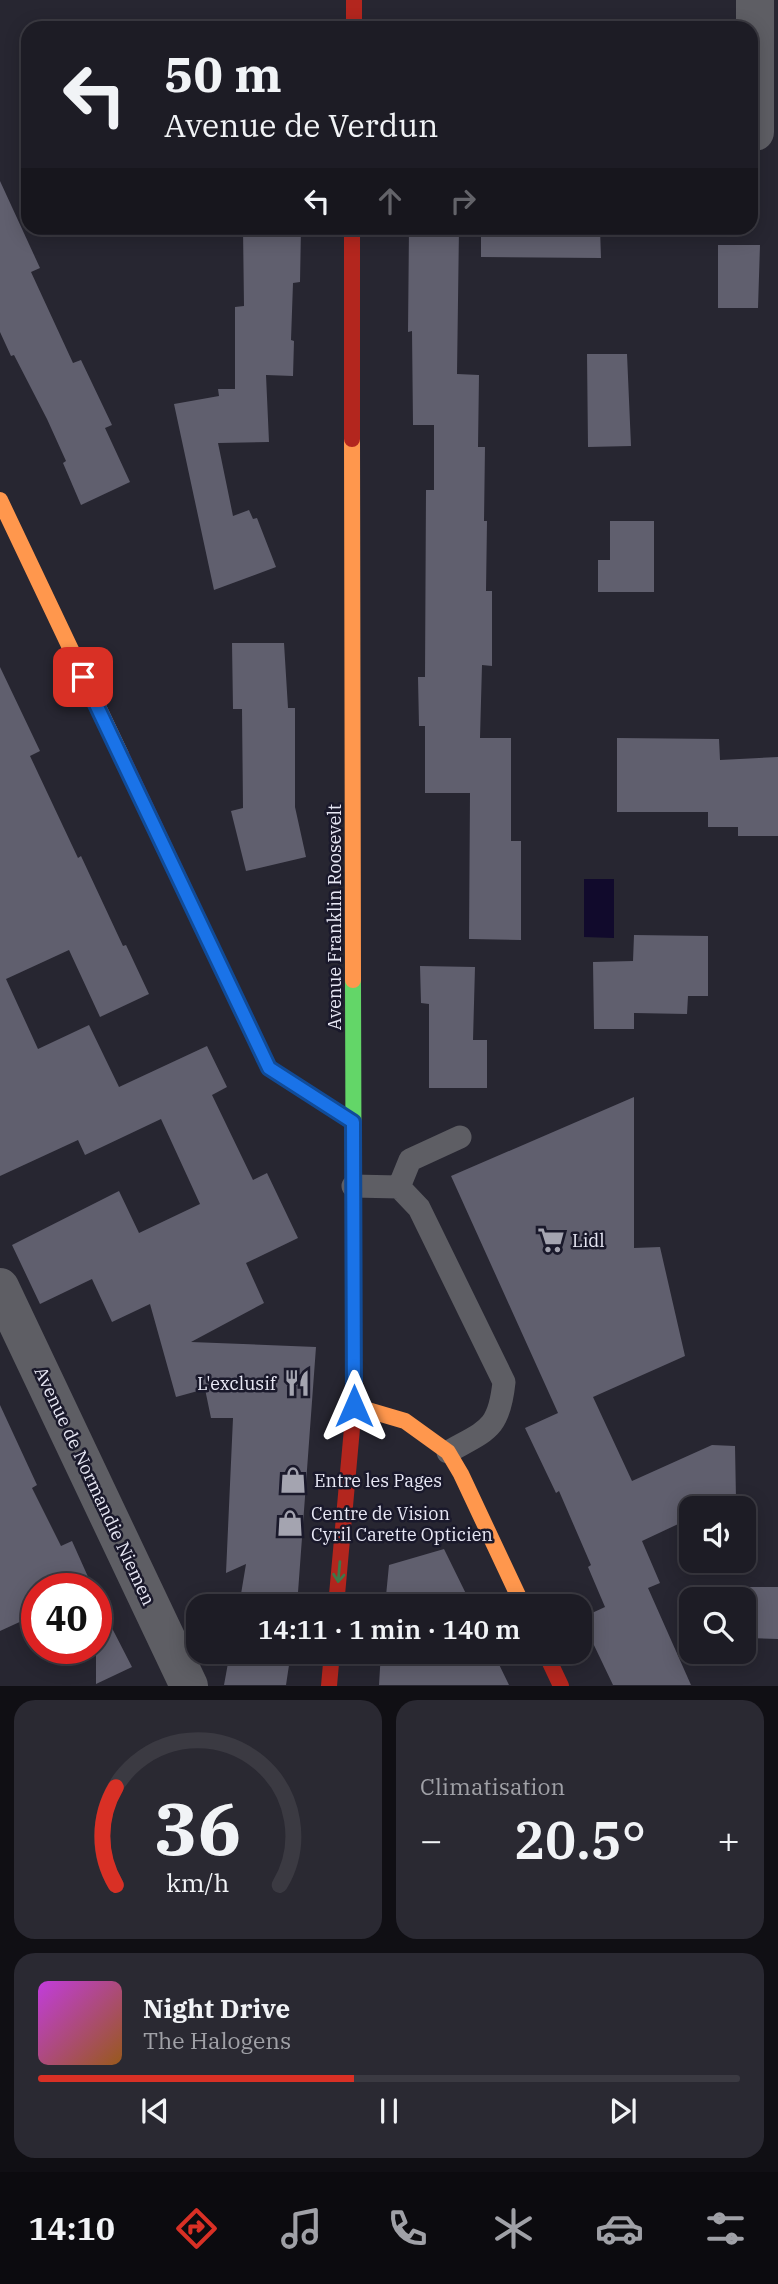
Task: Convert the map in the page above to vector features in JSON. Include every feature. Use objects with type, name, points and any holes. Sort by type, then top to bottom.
[{"type":"street","points":[[354,0],[354,21]]},
{"type":"street","points":[[755,0],[756,21]]},
{"type":"street","points":[[758,66],[761,132]]},
{"type":"street","name":"Avenue Franklin Roosevelt","points":[[337,1594],[354,1406],[352,235]]},
{"type":"street","points":[[0,500],[269,1068],[353,1122]]},
{"type":"street","name":"Avenue de Normandie Niemen","points":[[0,1287],[189,1685]]},
{"type":"street","points":[[354,1406],[405,1421],[449,1452],[517,1594]]},
{"type":"street","points":[[329,1685],[331,1664]]},
{"type":"street","points":[[551,1664],[561,1685]]},
{"type":"lane","points":[[398,1187],[410,1160],[460,1137]]},
{"type":"lane","points":[[353,1186],[398,1187],[419,1208],[504,1381],[501,1407],[488,1429],[449,1452]]},
{"type":"shaded area","points":[[584,879],[614,879],[614,938],[584,937]]},
{"type":"building","points":[[0,181],[21,227],[21,235],[25,235],[40,268],[31,272],[73,363],[81,360],[112,425],[105,428],[130,482],[81,505],[63,463],[66,461],[47,419],[0,332]]},
{"type":"building","points":[[243,235],[301,235],[300,282],[293,283],[293,376],[266,375],[269,442],[218,443],[233,516],[249,510],[253,519],[257,518],[276,567],[214,590],[174,404],[219,396],[218,389],[235,389],[235,307],[244,306]]},
{"type":"building","points":[[409,235],[459,235],[457,374],[479,375],[478,447],[485,447],[486,591],[492,591],[492,666],[482,665],[480,738],[511,738],[511,841],[521,841],[521,940],[469,939],[470,793],[425,793],[425,726],[419,726],[418,677],[425,677],[426,490],[434,490],[434,425],[413,425],[412,331],[408,332]]},
{"type":"building","points":[[481,235],[600,235],[601,258],[481,257]]},
{"type":"building","points":[[718,245],[760,245],[758,308],[718,308]]},
{"type":"building","points":[[587,354],[627,354],[631,446],[588,447]]},
{"type":"building","points":[[610,521],[654,521],[654,592],[598,592],[598,560],[610,560]]},
{"type":"building","points":[[232,643],[284,643],[288,708],[295,708],[295,807],[306,857],[246,871],[231,811],[243,808],[242,709],[233,709]]},
{"type":"building","points":[[0,667],[40,751],[30,756],[78,858],[81,856],[123,946],[126,945],[149,994],[100,1017],[69,950],[6,979],[38,1049],[89,1025],[119,1087],[207,1046],[227,1087],[212,1095],[253,1180],[267,1173],[298,1238],[246,1263],[264,1303],[191,1342],[316,1347],[298,1594],[241,1594],[246,1564],[226,1573],[233,1418],[211,1418],[205,1389],[176,1397],[150,1304],[112,1322],[92,1279],[40,1304],[12,1245],[119,1191],[139,1233],[200,1204],[161,1119],[85,1155],[78,1140],[0,1176]]},
{"type":"building","points":[[617,738],[719,739],[720,760],[778,757],[778,836],[738,836],[738,827],[708,827],[708,812],[617,812]]},
{"type":"building","points":[[634,935],[708,936],[708,996],[688,996],[687,1014],[634,1013],[634,1029],[594,1029],[593,962],[633,961]]},
{"type":"building","points":[[420,966],[475,967],[473,1040],[487,1040],[487,1088],[429,1088],[429,1004],[421,1003]]},
{"type":"building","points":[[634,1097],[634,1248],[660,1247],[685,1356],[593,1397],[632,1481],[712,1445],[735,1446],[736,1496],[679,1496],[679,1524],[642,1541],[660,1583],[648,1588],[679,1658],[679,1664],[682,1664],[691,1685],[613,1685],[592,1641],[592,1613],[605,1607],[588,1567],[591,1565],[559,1491],[556,1493],[525,1428],[558,1413],[451,1176]]},
{"type":"building","points":[[0,1405],[37,1485],[32,1488],[61,1546],[72,1541],[86,1573],[21,1573],[21,1621],[0,1631]]},
{"type":"building","points":[[444,1549],[466,1594],[386,1594],[389,1565]]},
{"type":"building","points":[[756,1587],[778,1587],[778,1639],[756,1638]]},
{"type":"building","points":[[112,1628],[132,1667],[96,1684],[96,1664],[112,1664]]},
{"type":"building","points":[[228,1664],[289,1664],[286,1685],[224,1685]]},
{"type":"building","points":[[380,1664],[499,1664],[509,1685],[379,1685]]},
{"type":"traffic: fast","points":[[353,980],[354,1313]]},
{"type":"traffic: fast","points":[[278,1074],[353,1122]]},
{"type":"traffic: slow","points":[[352,439],[353,980]]},
{"type":"traffic: slow","points":[[0,500],[121,755]]},
{"type":"traffic: slow","points":[[354,1406],[405,1421],[448,1452],[517,1594]]},
{"type":"traffic: jam","points":[[354,0],[354,21]]},
{"type":"traffic: jam","points":[[352,235],[352,439]]},
{"type":"traffic: jam","points":[[121,755],[269,1068],[278,1074]]},
{"type":"traffic: jam","points":[[337,1594],[354,1406],[354,1313]]},
{"type":"traffic: jam","points":[[329,1686],[331,1664]]},
{"type":"traffic: jam","points":[[551,1664],[561,1686]]},
{"type":"place","name":"Lidl","points":[[551,1240]]},
{"type":"place","name":"L'exclusif","points":[[297,1383]]},
{"type":"place","name":"Entre les Pages","points":[[293,1480]]},
{"type":"place","name":"Centre de Vision Cyril Carette Opticien","points":[[290,1523]]},
{"type":"route","points":[[83,677],[269,1068],[353,1122],[354,1406]]}]
